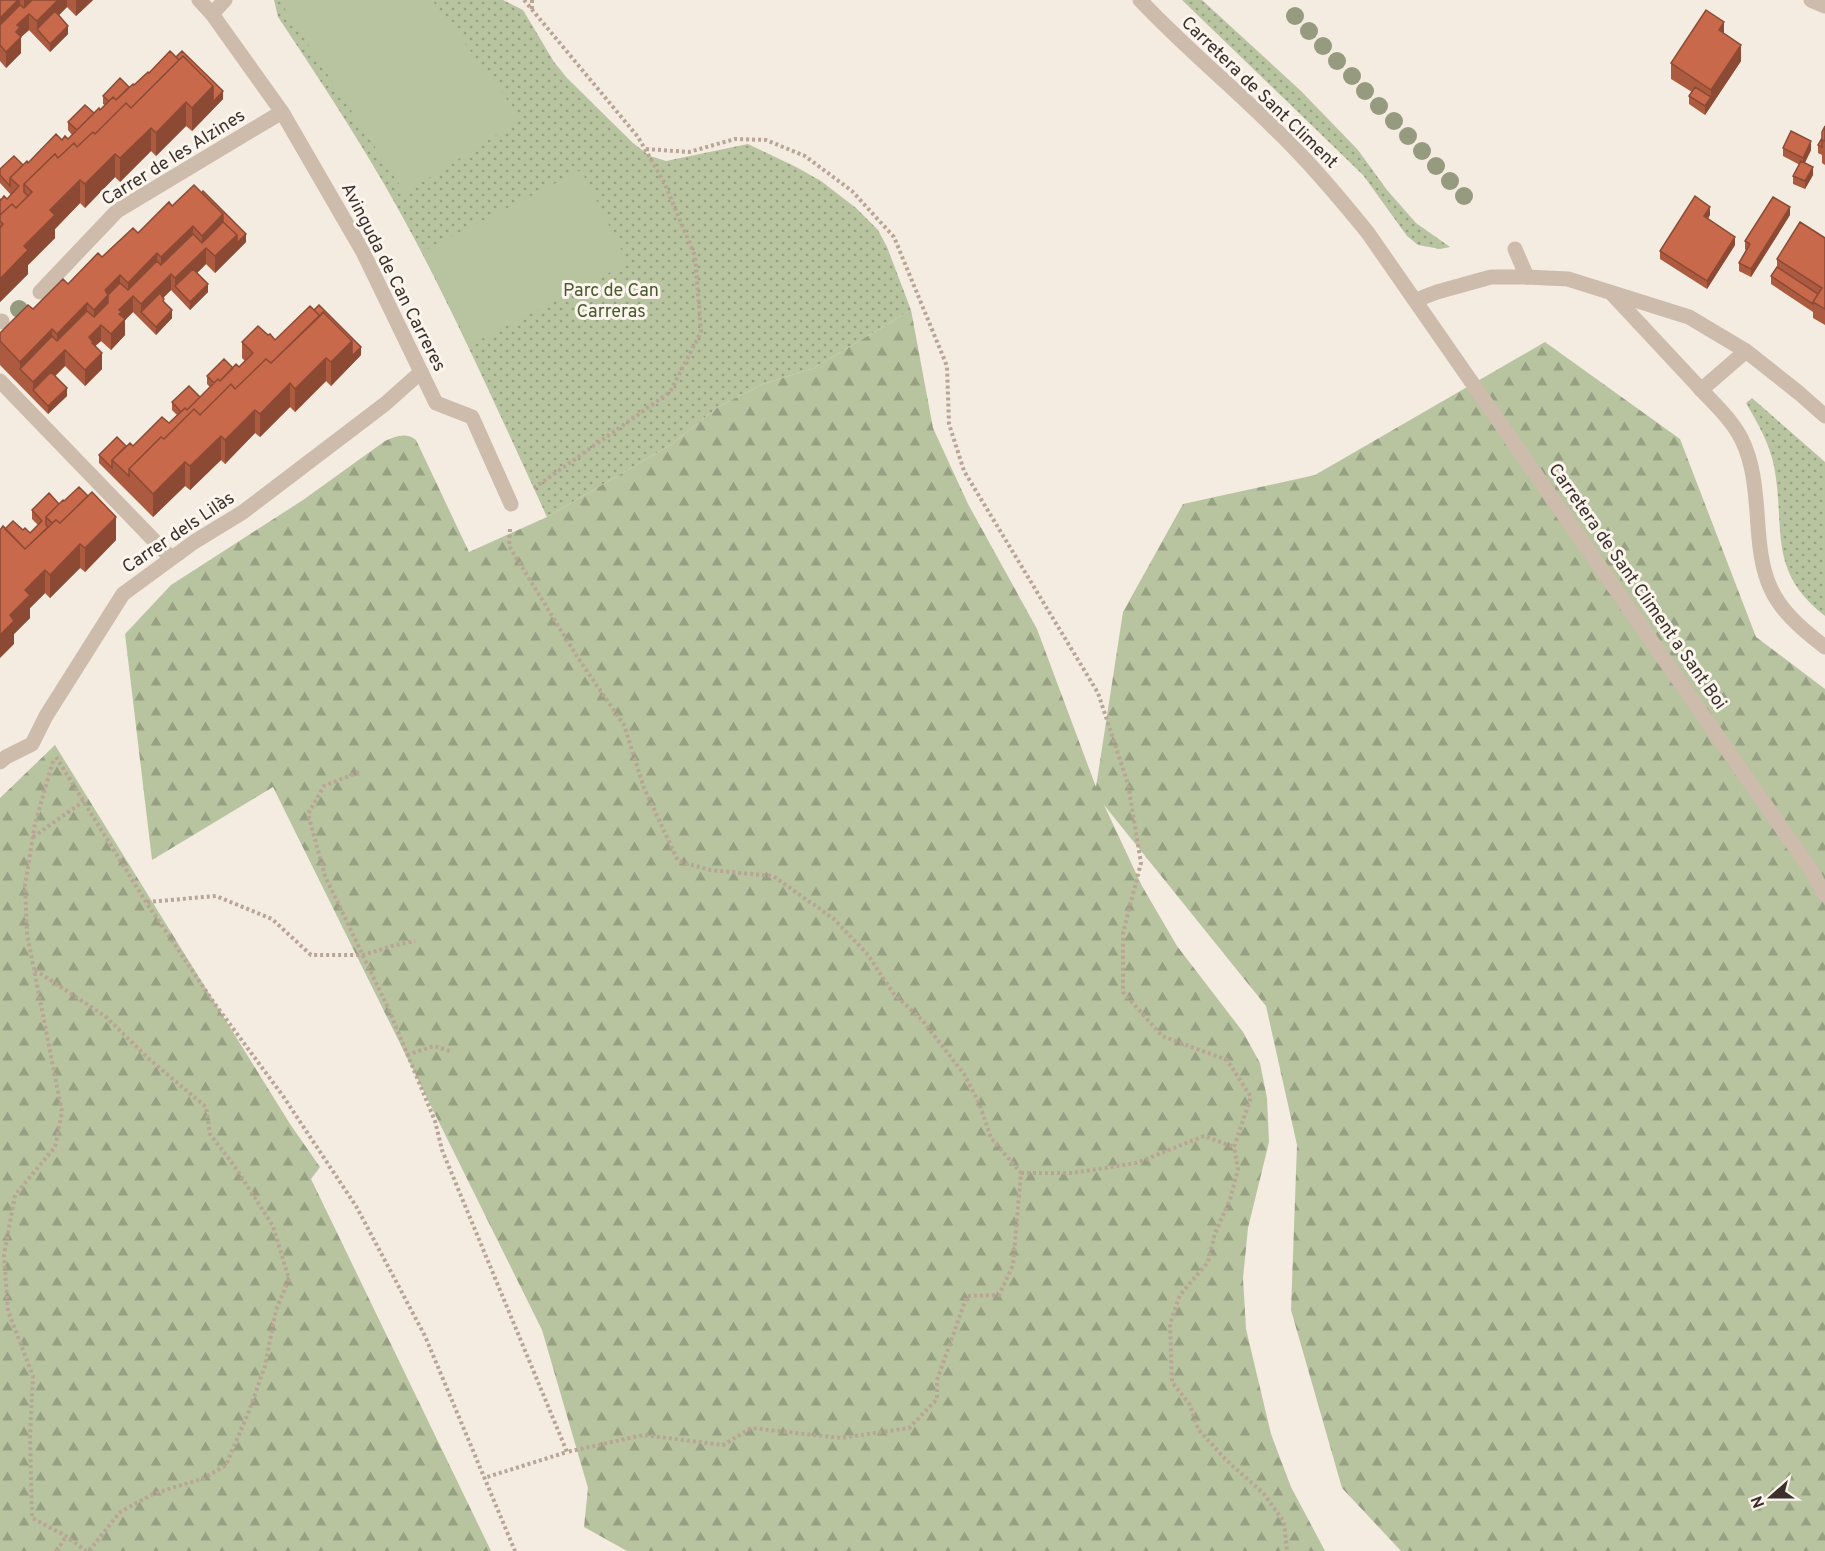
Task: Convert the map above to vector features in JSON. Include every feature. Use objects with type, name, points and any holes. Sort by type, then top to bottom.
[{"type":"street","name":"Avinguda de Can Carreres","points":[[199,0],[212,14],[282,112],[363,252],[436,403],[472,417],[511,504]]},
{"type":"street","points":[[212,14],[225,0]]},
{"type":"street","name":"Carretera de Sant Climent","points":[[1140,0],[1162,24],[1273,126],[1317,171],[1368,233],[1416,300]]},
{"type":"street","points":[[1811,0],[1825,6]]},
{"type":"street","name":"Carrer de les Alzines","points":[[40,292],[117,211],[282,112]]},
{"type":"street","points":[[1515,249],[1527,277]]},
{"type":"street","points":[[1416,300],[1491,277],[1568,279],[1689,317],[1746,351],[1825,416]]},
{"type":"street","points":[[1610,291],[1724,415],[1742,440],[1755,477],[1762,565],[1771,590],[1785,612],[1804,632],[1825,648]]},
{"type":"street","name":"Carretera de Sant Climent a Sant Boi","points":[[1416,300],[1805,861],[1825,895]]},
{"type":"street","points":[[1701,390],[1746,351]]},
{"type":"street","name":"Carrer dels Lilàs","points":[[0,762],[32,744],[46,716],[123,594],[171,558],[243,512],[385,404],[421,372]]},
{"type":"street","points":[[0,381],[171,558]]},
{"type":"path","points":[[484,1478],[567,1452],[643,1435],[723,1445],[751,1428],[841,1438],[909,1428],[937,1399],[937,1380],[967,1296],[999,1294],[1013,1265],[1021,1173],[991,1138],[980,1103],[964,1074],[922,1020],[893,993],[868,955],[834,919],[773,876],[710,870],[678,861],[644,789],[624,725],[578,658],[510,546],[511,504],[670,392],[700,332],[695,256],[664,182],[646,149],[524,0]]},
{"type":"path","points":[[532,0],[532,10]]},
{"type":"path","points":[[646,149],[689,152],[735,139],[766,140],[805,156],[843,184],[894,237],[946,366],[949,424],[964,471],[1098,693],[1128,784],[1141,863],[1123,933],[1123,992],[1162,1036],[1227,1060],[1251,1097],[1234,1147],[1238,1169],[1230,1200],[1215,1233],[1208,1262],[1180,1295],[1170,1324],[1172,1382],[1190,1405],[1198,1429],[1226,1460],[1264,1494],[1284,1522],[1287,1551]]},
{"type":"path","points":[[34,970],[105,1016],[149,1059],[206,1107],[210,1134],[235,1167],[273,1226],[289,1279],[276,1310],[265,1366],[226,1465],[204,1478],[153,1494],[120,1512],[87,1551],[66,1536],[32,1518],[30,1436],[33,1376],[8,1311],[4,1255],[15,1195],[55,1148],[62,1112],[34,970],[27,934],[25,885],[33,837],[55,755],[146,902],[212,1000],[283,1096],[356,1206],[425,1336],[515,1551]]},
{"type":"path","points":[[359,772],[324,786],[308,814],[325,876],[389,1010],[435,1121],[442,1149],[567,1452]]},
{"type":"path","points":[[33,837],[84,801]]},
{"type":"path","points":[[146,902],[216,896],[272,919],[310,955],[363,955],[394,945],[415,942]]},
{"type":"path","points":[[407,1055],[434,1046],[453,1052]]},
{"type":"path","points":[[1021,1173],[1071,1173],[1136,1163],[1204,1136],[1234,1147]]},
{"type":"path","points":[[57,1551],[66,1536]]},
{"type":"green space","name":"Parc de Can Carreras","points":[[274,0],[503,0],[523,10],[554,62],[567,78],[633,143],[650,156],[666,161],[748,144],[821,181],[856,208],[878,230],[887,247],[911,310],[814,368],[763,384],[718,407],[672,444],[547,517],[432,272],[366,154],[278,17]]},
{"type":"green space","points":[[279,0],[432,0],[522,119],[405,193]]},
{"type":"green space","points":[[1182,0],[1202,0],[1301,91],[1358,150],[1387,190],[1416,223],[1450,247],[1440,249],[1418,245],[1407,236],[1363,175]]},
{"type":"green space","points":[[581,170],[628,263],[470,345],[422,252]]},
{"type":"green space","points":[[911,310],[933,428],[968,504],[1037,629],[1096,787],[1123,612],[1183,504],[1315,475],[1545,342],[1680,439],[1756,637],[1825,689],[1825,1551],[1401,1551],[1342,1488],[1291,1310],[1297,1145],[1266,1006],[1104,805],[1142,886],[1177,946],[1243,1032],[1260,1063],[1267,1098],[1269,1142],[1248,1228],[1243,1278],[1246,1329],[1271,1434],[1291,1487],[1325,1551],[627,1551],[584,1527],[588,1488],[542,1330],[273,787],[152,860],[125,634],[171,585],[303,500],[389,439],[405,435],[416,440],[469,552],[547,517],[672,444],[718,407],[763,384],[814,368]]},
{"type":"green space","points":[[1752,398],[1825,462],[1825,616],[1806,599],[1786,565],[1782,547],[1774,466],[1766,441],[1746,403]]},
{"type":"green space","points":[[55,745],[290,1124],[320,1167],[311,1179],[491,1551],[0,1551],[0,798]]},
{"type":"building","points":[[0,0],[18,0],[0,18]]},
{"type":"building","points":[[32,0],[58,0],[37,21],[29,14],[17,25],[20,27],[16,32],[21,37],[6,52],[0,45],[0,25],[20,5],[24,8]]},
{"type":"building","points":[[1706,10],[1724,22],[1719,30],[1741,45],[1711,90],[1671,63]]},
{"type":"building","points":[[55,11],[68,26],[50,44],[37,29]]},
{"type":"building","points":[[170,51],[179,60],[131,108],[126,103],[95,134],[93,132],[77,147],[74,143],[58,158],[55,154],[24,184],[24,192],[28,196],[16,208],[12,204],[0,215],[0,199],[4,196],[7,199],[19,186],[10,178],[27,161],[28,163],[56,134],[62,140],[65,136],[68,139],[99,108],[100,110],[113,97],[116,100],[149,73]]},
{"type":"building","points":[[182,51],[223,91],[213,102],[213,86],[183,56],[179,60],[176,57]]},
{"type":"building","points":[[183,56],[213,86],[192,108],[186,102],[156,133],[151,128],[120,158],[115,154],[85,184],[80,180],[50,210],[55,215],[24,246],[28,250],[0,279],[0,228],[3,224],[0,221],[0,215],[12,204],[16,208],[32,192],[24,184],[55,154],[58,158],[74,143],[77,147],[93,132],[95,134],[126,103],[131,108]]},
{"type":"building","points":[[120,78],[129,87],[116,100],[113,97],[109,101],[103,96]]},
{"type":"building","points":[[1695,87],[1711,97],[1705,106],[1689,96]]},
{"type":"building","points":[[85,105],[94,113],[77,130],[68,122]]},
{"type":"building","points":[[1825,126],[1825,141],[1822,140],[1822,132]]},
{"type":"building","points":[[1791,131],[1811,141],[1803,158],[1783,148]]},
{"type":"building","points":[[14,156],[23,165],[10,178],[10,186],[0,175],[0,169]]},
{"type":"building","points":[[1801,161],[1813,167],[1805,181],[1793,176]]},
{"type":"building","points":[[194,185],[223,214],[202,236],[193,226],[161,257],[157,253],[128,283],[120,275],[105,290],[108,295],[94,310],[87,303],[57,334],[52,329],[20,362],[0,341],[0,333],[28,305],[33,309],[63,279],[68,284],[98,253],[102,257],[133,228],[138,233],[169,202],[172,206]]},
{"type":"building","points":[[203,191],[246,234],[237,243],[237,235],[223,222],[223,214],[202,193]]},
{"type":"building","points":[[1695,196],[1710,207],[1704,216],[1735,237],[1707,281],[1660,251]]},
{"type":"building","points":[[1773,197],[1790,207],[1751,269],[1739,263],[1750,244],[1745,241]]},
{"type":"building","points":[[223,222],[237,235],[215,256],[206,248],[175,278],[171,274],[141,304],[133,296],[119,310],[122,312],[119,314],[125,319],[111,334],[101,325],[89,337],[102,353],[85,370],[65,350],[33,382],[20,369],[52,336],[57,341],[87,311],[94,317],[108,303],[108,295],[120,283],[128,290],[157,261],[161,265],[193,234],[202,243]]},
{"type":"building","points":[[1800,222],[1825,238],[1825,309],[1813,302],[1822,288],[1777,259]]},
{"type":"building","points":[[1777,267],[1818,294],[1813,304],[1771,276]]},
{"type":"building","points":[[193,269],[208,284],[190,302],[175,286]]},
{"type":"building","points":[[160,293],[163,301],[172,310],[156,327],[141,312]]},
{"type":"building","points":[[319,305],[361,347],[352,356],[352,341],[323,312],[320,316],[314,310]]},
{"type":"building","points":[[310,306],[320,316],[271,363],[266,359],[235,389],[231,384],[200,415],[194,409],[164,439],[161,437],[129,469],[129,476],[112,460],[130,443],[133,446],[162,417],[169,423],[185,408],[187,410],[218,379],[220,381],[236,364],[239,367],[253,353],[242,342],[258,326],[275,340]]},
{"type":"building","points":[[323,312],[352,341],[331,362],[326,358],[295,389],[290,383],[260,414],[255,410],[225,440],[221,436],[190,466],[185,462],[153,494],[129,469],[161,437],[164,439],[194,409],[200,415],[231,384],[235,389],[266,359],[271,363]]},
{"type":"building","points":[[224,359],[233,368],[220,381],[218,379],[214,383],[207,376]]},
{"type":"building","points":[[51,372],[67,388],[48,406],[33,390]]},
{"type":"building","points":[[189,386],[200,397],[187,410],[185,408],[181,412],[172,402]]},
{"type":"building","points":[[117,437],[126,446],[112,460],[112,468],[99,455]]},
{"type":"building","points":[[79,487],[88,496],[60,523],[56,520],[52,523],[46,517]]},
{"type":"building","points":[[92,492],[116,517],[85,548],[80,544],[50,575],[45,570],[25,590],[30,595],[10,615],[14,621],[0,635],[0,530],[3,526],[25,549],[56,520],[60,523]]},
{"type":"building","points":[[49,493],[59,504],[46,517],[48,527],[25,549],[5,529],[13,521],[30,533],[42,521],[32,510]]}]
